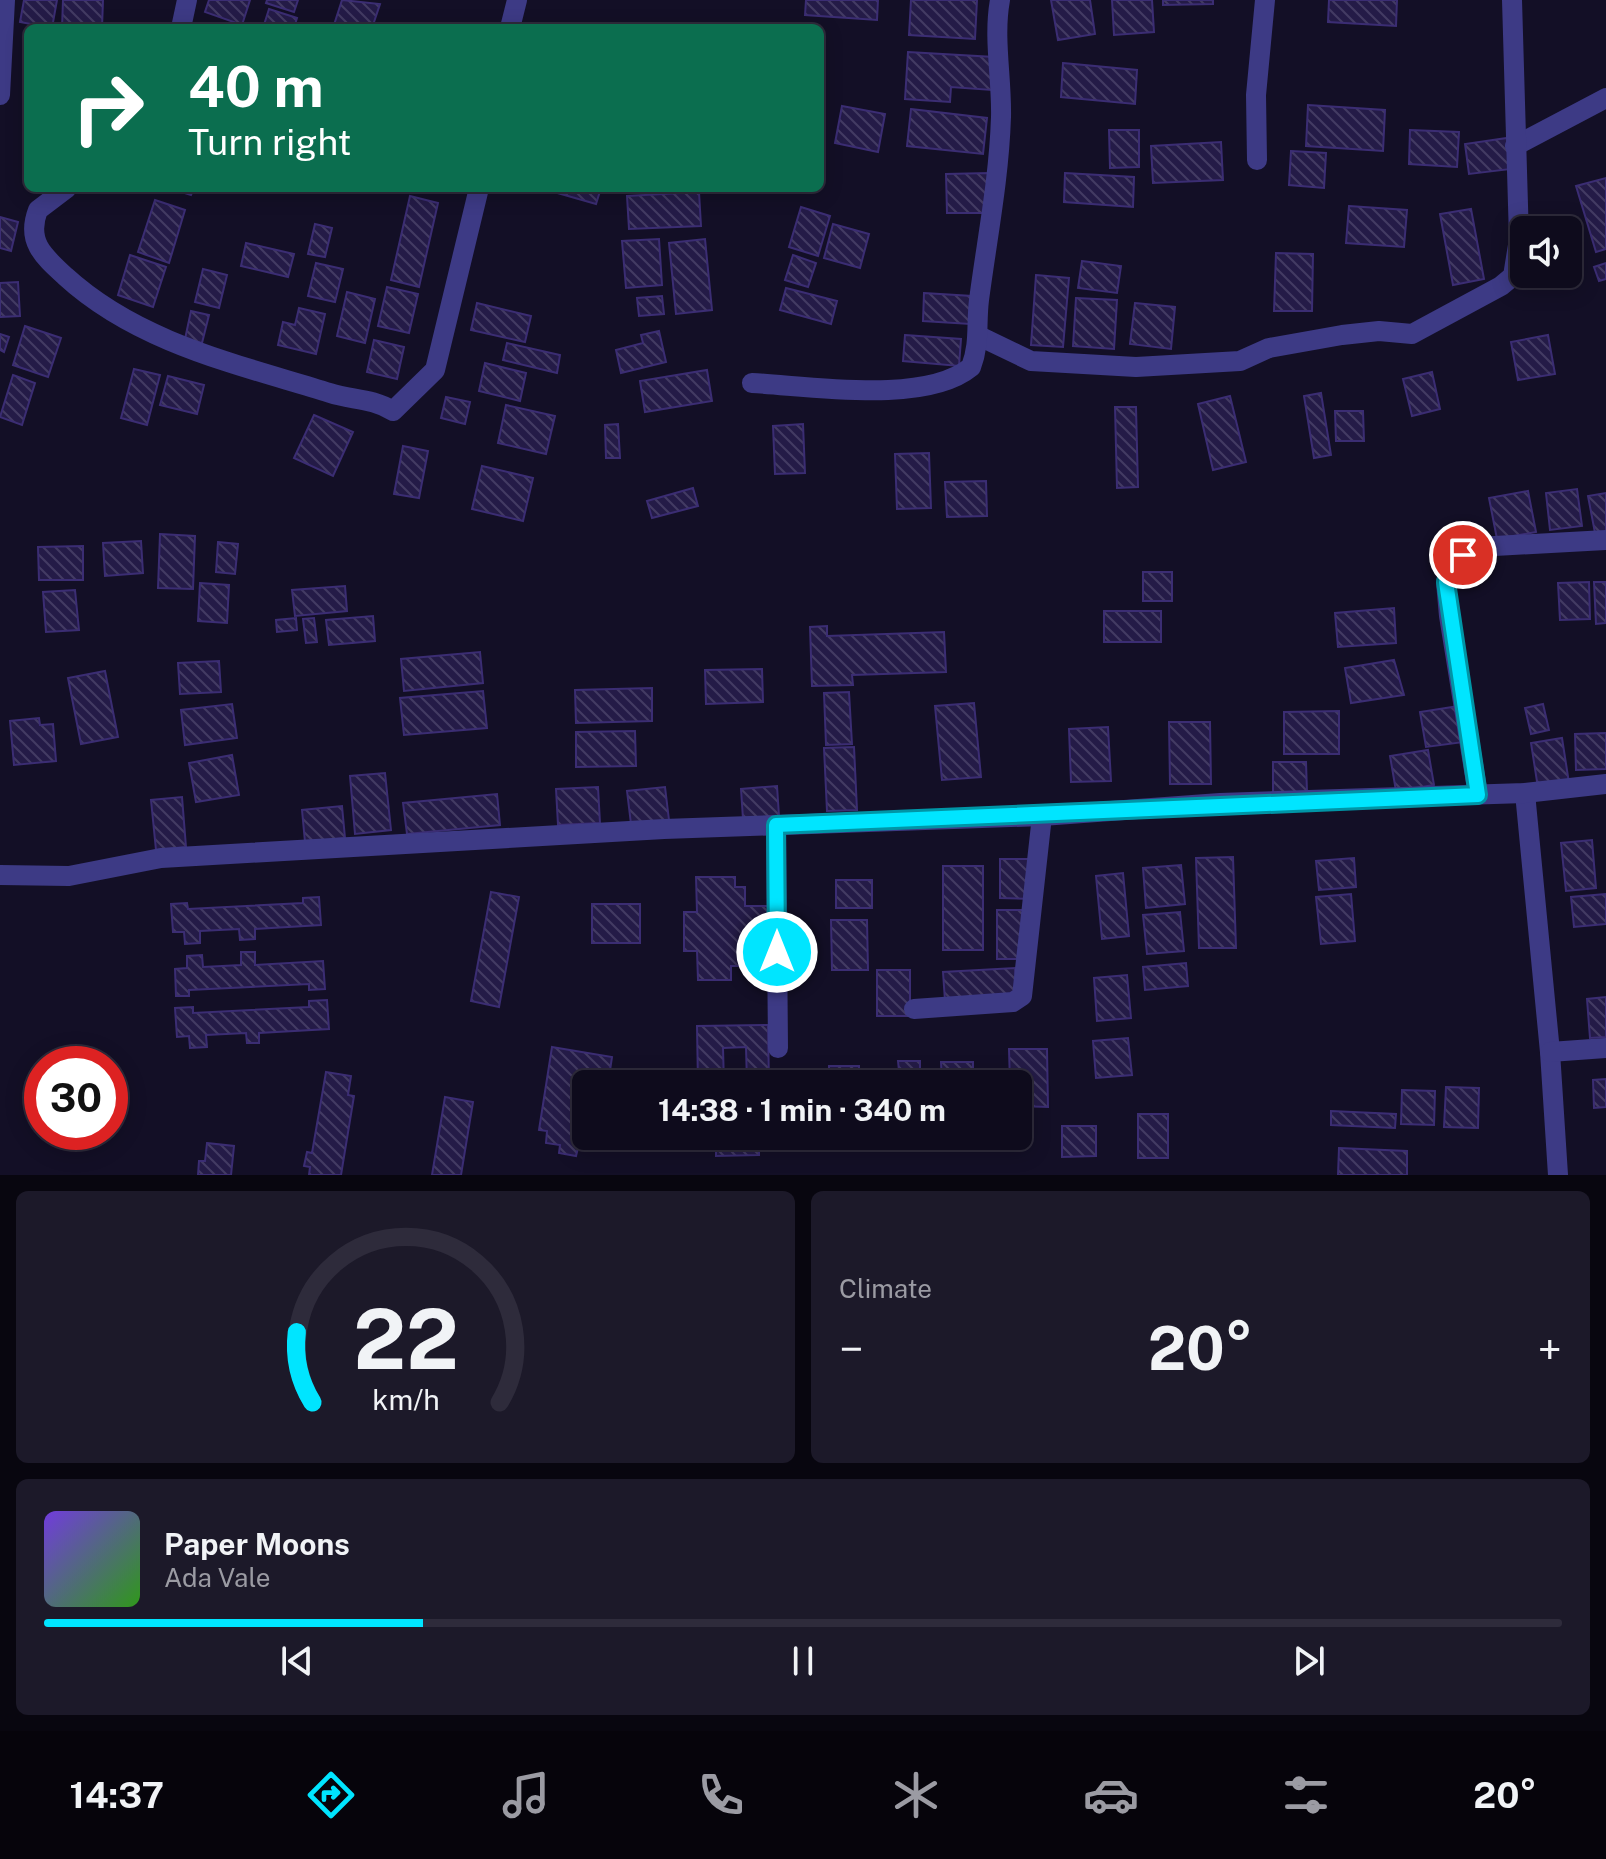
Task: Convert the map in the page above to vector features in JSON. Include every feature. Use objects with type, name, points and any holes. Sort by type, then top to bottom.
[{"type":"street","points":[[0,95],[5,0]]},
{"type":"street","points":[[182,24],[187,0]]},
{"type":"street","points":[[511,24],[517,0]]},
{"type":"street","points":[[752,383],[888,389],[947,381],[971,367],[979,336],[979,299],[997,181],[1001,114],[997,17],[1000,0]]},
{"type":"street","points":[[1257,160],[1256,95],[1265,0]]},
{"type":"street","points":[[979,336],[1031,361],[1136,367],[1240,361],[1269,348],[1379,331],[1412,334],[1501,286],[1513,276],[1519,239],[1512,0]]},
{"type":"street","points":[[1515,146],[1606,98]]},
{"type":"street","points":[[62,192],[38,210],[33,238],[42,256],[74,284],[118,314],[153,335],[218,360],[334,395],[375,400],[393,411],[435,370],[478,192]]},
{"type":"street","points":[[1478,795],[1449,616],[1446,582],[1450,567],[1477,547],[1606,540]]},
{"type":"street","points":[[0,875],[69,876],[161,858],[776,825],[1042,816],[1220,803],[1525,793],[1606,784]]},
{"type":"street","points":[[1525,793],[1550,1052],[1558,1175]]},
{"type":"street","points":[[914,1009],[1013,1002],[1022,996],[1042,816]]},
{"type":"street","points":[[776,825],[778,1048]]},
{"type":"street","points":[[1550,1052],[1606,1048]]},
{"type":"building","points":[[24,0],[57,0],[53,24],[20,22]]},
{"type":"building","points":[[63,0],[103,0],[102,24],[62,24]]},
{"type":"building","points":[[209,0],[250,0],[242,24],[205,12]]},
{"type":"building","points":[[267,0],[298,0],[294,12],[266,3]]},
{"type":"building","points":[[342,0],[380,4],[373,24],[334,24]]},
{"type":"building","points":[[806,0],[878,0],[877,20],[805,15]]},
{"type":"building","points":[[911,0],[977,0],[975,39],[909,35]]},
{"type":"building","points":[[1051,0],[1090,0],[1095,34],[1058,40]]},
{"type":"building","points":[[1112,0],[1152,0],[1154,32],[1114,35]]},
{"type":"building","points":[[1163,0],[1213,0],[1213,4],[1163,5]]},
{"type":"building","points":[[1329,0],[1397,0],[1396,26],[1328,22]]},
{"type":"building","points":[[269,9],[297,18],[295,24],[264,24]]},
{"type":"building","points":[[908,52],[994,57],[992,90],[951,87],[950,102],[905,99]]},
{"type":"building","points":[[1063,63],[1137,70],[1135,104],[1061,97]]},
{"type":"building","points":[[1308,105],[1385,110],[1383,151],[1306,146]]},
{"type":"building","points":[[842,106],[885,114],[878,152],[835,143]]},
{"type":"building","points":[[911,109],[987,118],[983,154],[907,146]]},
{"type":"building","points":[[1109,130],[1139,130],[1139,167],[1110,168]]},
{"type":"building","points":[[1410,130],[1459,132],[1457,167],[1409,164]]},
{"type":"building","points":[[1507,138],[1511,169],[1469,174],[1465,144]]},
{"type":"building","points":[[1221,142],[1223,180],[1153,183],[1151,146]]},
{"type":"building","points":[[1291,151],[1326,153],[1324,188],[1289,185]]},
{"type":"building","points":[[989,173],[989,213],[947,213],[946,174]]},
{"type":"building","points":[[1065,173],[1134,177],[1133,207],[1064,202]]},
{"type":"building","points":[[1606,178],[1606,249],[1596,252],[1576,186]]},
{"type":"building","points":[[554,192],[600,192],[596,204]]},
{"type":"building","points":[[699,192],[701,226],[629,229],[627,196]]},
{"type":"building","points":[[410,196],[438,203],[419,287],[391,280]]},
{"type":"building","points":[[155,200],[185,210],[169,263],[138,252]]},
{"type":"building","points":[[1349,206],[1407,210],[1404,247],[1346,243]]},
{"type":"building","points":[[801,207],[830,216],[818,256],[789,247]]},
{"type":"building","points":[[1471,209],[1484,279],[1453,285],[1440,214]]},
{"type":"building","points":[[0,217],[18,222],[11,251],[0,248]]},
{"type":"building","points":[[315,224],[332,228],[325,257],[308,254]]},
{"type":"building","points":[[833,224],[869,234],[860,268],[824,258]]},
{"type":"building","points":[[659,239],[662,285],[626,288],[622,241]]},
{"type":"building","points":[[705,239],[712,310],[676,314],[669,243]]},
{"type":"building","points":[[246,243],[294,254],[288,277],[241,266]]},
{"type":"building","points":[[1276,253],[1313,254],[1312,311],[1274,311]]},
{"type":"building","points":[[130,255],[166,267],[153,307],[118,295]]},
{"type":"building","points":[[793,255],[816,263],[808,287],[785,280]]},
{"type":"building","points":[[1082,261],[1121,266],[1117,293],[1078,288]]},
{"type":"building","points":[[316,263],[343,269],[335,302],[308,296]]},
{"type":"building","points":[[1606,263],[1606,279],[1599,281],[1594,267]]},
{"type":"building","points":[[203,269],[227,275],[219,308],[195,302]]},
{"type":"building","points":[[1036,275],[1069,278],[1063,347],[1031,345]]},
{"type":"building","points":[[18,282],[20,316],[0,317],[0,283]]},
{"type":"building","points":[[387,287],[418,294],[409,333],[378,326]]},
{"type":"building","points":[[786,288],[837,301],[831,324],[780,310]]},
{"type":"building","points":[[347,292],[375,299],[365,343],[337,336]]},
{"type":"building","points":[[924,293],[972,296],[970,324],[923,321]]},
{"type":"building","points":[[662,296],[664,314],[639,316],[637,298]]},
{"type":"building","points":[[1076,298],[1117,300],[1114,349],[1073,346]]},
{"type":"building","points":[[477,303],[531,316],[525,342],[471,330]]},
{"type":"building","points":[[1135,303],[1175,307],[1171,349],[1130,344]]},
{"type":"building","points":[[299,308],[325,314],[316,354],[278,345],[283,322],[295,325]]},
{"type":"building","points":[[191,311],[209,315],[202,343],[185,339]]},
{"type":"building","points":[[25,326],[61,338],[48,377],[13,365]]},
{"type":"building","points":[[659,331],[666,362],[621,373],[616,350],[643,343],[641,335]]},
{"type":"building","points":[[0,334],[9,337],[4,352],[0,350]]},
{"type":"building","points":[[905,335],[961,339],[959,366],[903,361]]},
{"type":"building","points":[[1548,335],[1555,374],[1518,380],[1511,342]]},
{"type":"building","points":[[374,340],[404,347],[397,379],[367,372]]},
{"type":"building","points":[[507,343],[560,355],[557,373],[503,360]]},
{"type":"building","points":[[485,363],[526,373],[520,401],[479,391]]},
{"type":"building","points":[[134,369],[160,375],[147,425],[121,418]]},
{"type":"building","points":[[707,370],[712,401],[645,412],[640,381]]},
{"type":"building","points":[[1432,372],[1440,409],[1412,416],[1403,379]]},
{"type":"building","points":[[13,375],[35,383],[22,425],[0,417]]},
{"type":"building","points":[[168,376],[204,385],[197,414],[160,405]]},
{"type":"building","points":[[1321,393],[1331,455],[1314,458],[1304,396]]},
{"type":"building","points":[[1230,396],[1246,462],[1213,470],[1198,404]]},
{"type":"building","points":[[446,397],[470,402],[465,424],[441,418]]},
{"type":"building","points":[[506,405],[555,416],[546,454],[498,443]]},
{"type":"building","points":[[1115,407],[1136,407],[1138,487],[1117,488]]},
{"type":"building","points":[[1335,411],[1363,411],[1364,441],[1336,441]]},
{"type":"building","points":[[314,415],[353,432],[333,476],[294,458]]},
{"type":"building","points":[[618,424],[620,458],[606,458],[605,425]]},
{"type":"building","points":[[803,424],[805,473],[775,474],[773,426]]},
{"type":"building","points":[[403,446],[428,451],[419,498],[394,494]]},
{"type":"building","points":[[929,453],[931,508],[897,509],[895,454]]},
{"type":"building","points":[[482,466],[533,478],[523,521],[472,509]]},
{"type":"building","points":[[986,481],[987,516],[947,517],[945,482]]},
{"type":"building","points":[[693,488],[698,506],[652,518],[647,501]]},
{"type":"building","points":[[1577,489],[1582,526],[1550,530],[1546,493]]},
{"type":"building","points":[[1528,491],[1536,532],[1497,539],[1489,498]]},
{"type":"building","points":[[1606,493],[1606,532],[1595,533],[1588,496]]},
{"type":"building","points":[[160,534],[195,536],[193,589],[158,588]]},
{"type":"building","points":[[141,541],[143,573],[105,576],[103,543]]},
{"type":"building","points":[[218,542],[238,544],[235,574],[216,572]]},
{"type":"building","points":[[83,546],[83,580],[39,580],[38,547]]},
{"type":"building","points":[[1143,572],[1172,572],[1172,601],[1143,601]]},
{"type":"building","points":[[1589,582],[1590,619],[1560,620],[1558,583]]},
{"type":"building","points":[[1594,582],[1606,582],[1606,623],[1596,624]]},
{"type":"building","points":[[200,583],[229,585],[227,623],[198,621]]},
{"type":"building","points":[[345,586],[347,611],[295,616],[292,590]]},
{"type":"building","points":[[75,590],[79,630],[46,632],[43,592]]},
{"type":"building","points":[[1394,608],[1396,643],[1338,647],[1335,613]]},
{"type":"building","points":[[1104,611],[1161,611],[1161,642],[1104,642]]},
{"type":"building","points":[[373,616],[375,641],[329,645],[326,620]]},
{"type":"building","points":[[296,618],[297,630],[277,632],[276,620]]},
{"type":"building","points":[[314,618],[317,642],[306,643],[303,619]]},
{"type":"building","points":[[827,626],[827,636],[944,632],[946,672],[852,675],[853,685],[812,686],[810,627]]},
{"type":"building","points":[[480,652],[483,683],[404,691],[401,659]]},
{"type":"building","points":[[1394,660],[1404,695],[1351,703],[1345,668]]},
{"type":"building","points":[[219,661],[221,692],[180,694],[178,663]]},
{"type":"building","points":[[762,669],[763,702],[706,704],[705,670]]},
{"type":"building","points":[[105,671],[118,737],[81,744],[68,678]]},
{"type":"building","points":[[652,688],[652,721],[576,723],[575,690]]},
{"type":"building","points":[[483,691],[487,728],[404,735],[400,698]]},
{"type":"building","points":[[849,692],[852,744],[826,745],[824,693]]},
{"type":"building","points":[[974,703],[981,777],[942,780],[935,706]]},
{"type":"building","points":[[232,704],[237,738],[185,745],[181,710]]},
{"type":"building","points":[[1543,704],[1549,730],[1531,734],[1525,708]]},
{"type":"building","points":[[1459,706],[1464,742],[1426,747],[1420,712]]},
{"type":"building","points":[[1339,711],[1339,754],[1284,754],[1284,712]]},
{"type":"building","points":[[39,718],[40,725],[53,724],[56,761],[14,765],[10,721]]},
{"type":"building","points":[[1169,722],[1210,722],[1211,784],[1170,784]]},
{"type":"building","points":[[1108,727],[1111,781],[1071,782],[1069,729]]},
{"type":"building","points":[[635,731],[636,766],[576,767],[576,732]]},
{"type":"building","points":[[1606,733],[1606,769],[1576,770],[1575,734]]},
{"type":"building","points":[[1562,738],[1569,783],[1538,788],[1531,743]]},
{"type":"building","points":[[854,747],[857,810],[827,811],[824,748]]},
{"type":"building","points":[[1428,750],[1434,785],[1396,791],[1390,756]]},
{"type":"building","points":[[232,755],[239,795],[196,802],[189,763]]},
{"type":"building","points":[[1273,762],[1306,762],[1307,792],[1273,793]]},
{"type":"building","points":[[385,773],[391,830],[355,834],[350,776]]},
{"type":"building","points":[[777,786],[779,816],[743,819],[741,789]]},
{"type":"building","points":[[598,787],[600,823],[558,825],[556,789]]},
{"type":"building","points":[[665,787],[669,820],[631,824],[627,791]]},
{"type":"building","points":[[497,794],[500,825],[407,834],[403,803]]},
{"type":"building","points":[[182,797],[186,847],[156,850],[151,800]]},
{"type":"building","points":[[342,806],[345,838],[305,842],[302,810]]},
{"type":"building","points":[[1592,840],[1596,888],[1566,891],[1561,843]]},
{"type":"building","points":[[1233,857],[1236,948],[1199,948],[1196,858]]},
{"type":"building","points":[[1354,858],[1356,887],[1319,890],[1316,861]]},
{"type":"building","points":[[1000,859],[1033,859],[1033,899],[1000,898]]},
{"type":"building","points":[[1181,865],[1185,904],[1146,908],[1143,868]]},
{"type":"building","points":[[943,866],[983,866],[983,950],[943,950]]},
{"type":"building","points":[[1123,873],[1129,936],[1102,939],[1096,876]]},
{"type":"building","points":[[696,877],[735,877],[735,887],[745,887],[745,906],[774,906],[775,952],[745,952],[746,966],[731,966],[731,980],[698,980],[697,951],[684,951],[684,912],[697,912]]},
{"type":"building","points":[[836,880],[872,880],[872,908],[836,908]]},
{"type":"building","points":[[491,892],[519,897],[499,1007],[471,1001]]},
{"type":"building","points":[[1351,894],[1355,941],[1321,944],[1316,897]]},
{"type":"building","points":[[1606,894],[1606,924],[1574,927],[1571,897]]},
{"type":"building","points":[[319,897],[321,925],[255,929],[255,939],[240,940],[239,929],[200,931],[200,943],[185,944],[184,932],[173,932],[171,904],[187,903],[188,909],[303,903],[303,898]]},
{"type":"building","points":[[592,904],[640,904],[640,943],[592,943]]},
{"type":"building","points":[[997,910],[1028,910],[1027,959],[997,959]]},
{"type":"building","points":[[1180,912],[1184,951],[1147,954],[1143,915]]},
{"type":"building","points":[[831,920],[867,920],[868,970],[832,970]]},
{"type":"building","points":[[241,952],[255,952],[255,965],[323,961],[325,989],[309,990],[309,984],[189,990],[189,996],[176,996],[175,969],[187,968],[187,956],[202,955],[203,967],[241,965]]},
{"type":"building","points":[[1186,963],[1188,986],[1145,990],[1143,967]]},
{"type":"building","points":[[1015,968],[1017,996],[945,1001],[943,972]]},
{"type":"building","points":[[877,970],[910,970],[910,1016],[877,1016]]},
{"type":"building","points":[[1127,975],[1131,1018],[1097,1021],[1094,978]]},
{"type":"building","points":[[1606,997],[1606,1037],[1590,1038],[1587,999]]},
{"type":"building","points":[[327,1000],[329,1029],[259,1033],[259,1043],[247,1043],[246,1033],[206,1035],[207,1047],[190,1048],[189,1036],[177,1037],[175,1008],[193,1007],[193,1013],[309,1007],[309,1001]]},
{"type":"building","points":[[768,1025],[769,1070],[747,1070],[746,1047],[723,1048],[724,1070],[698,1070],[697,1026]]},
{"type":"building","points":[[1128,1038],[1132,1075],[1096,1078],[1093,1041]]},
{"type":"building","points":[[552,1047],[612,1057],[610,1070],[572,1070],[572,1150],[578,1150],[576,1156],[559,1153],[560,1145],[546,1143],[547,1131],[539,1130]]},
{"type":"building","points":[[1009,1049],[1047,1049],[1048,1107],[1032,1106],[1032,1070],[1010,1070]]},
{"type":"building","points":[[898,1061],[920,1061],[920,1070],[899,1070]]},
{"type":"building","points":[[941,1062],[973,1062],[973,1070],[941,1070]]},
{"type":"building","points":[[829,1066],[859,1066],[859,1070],[829,1070]]},
{"type":"building","points":[[326,1072],[351,1076],[348,1095],[354,1096],[341,1175],[309,1175],[310,1167],[304,1166],[307,1152],[312,1153]]},
{"type":"building","points":[[1606,1079],[1606,1107],[1594,1108],[1593,1080]]},
{"type":"building","points":[[1446,1087],[1479,1088],[1478,1128],[1444,1127]]},
{"type":"building","points":[[1402,1090],[1435,1091],[1434,1125],[1401,1124]]},
{"type":"building","points":[[445,1097],[473,1102],[461,1175],[432,1175]]},
{"type":"building","points":[[1331,1111],[1396,1114],[1395,1128],[1331,1125]]},
{"type":"building","points":[[1138,1114],[1168,1114],[1168,1158],[1138,1158]]},
{"type":"building","points":[[1062,1126],[1096,1126],[1096,1156],[1062,1157]]},
{"type":"building","points":[[207,1143],[234,1146],[231,1175],[198,1175],[199,1161],[205,1161]]},
{"type":"building","points":[[1339,1148],[1407,1151],[1407,1175],[1338,1175]]},
{"type":"building","points":[[716,1150],[759,1150],[759,1155],[716,1156]]},
{"type":"route","points":[[777,952],[776,825],[1042,816],[1220,803],[1478,795],[1446,582],[1450,567],[1463,555]]}]
